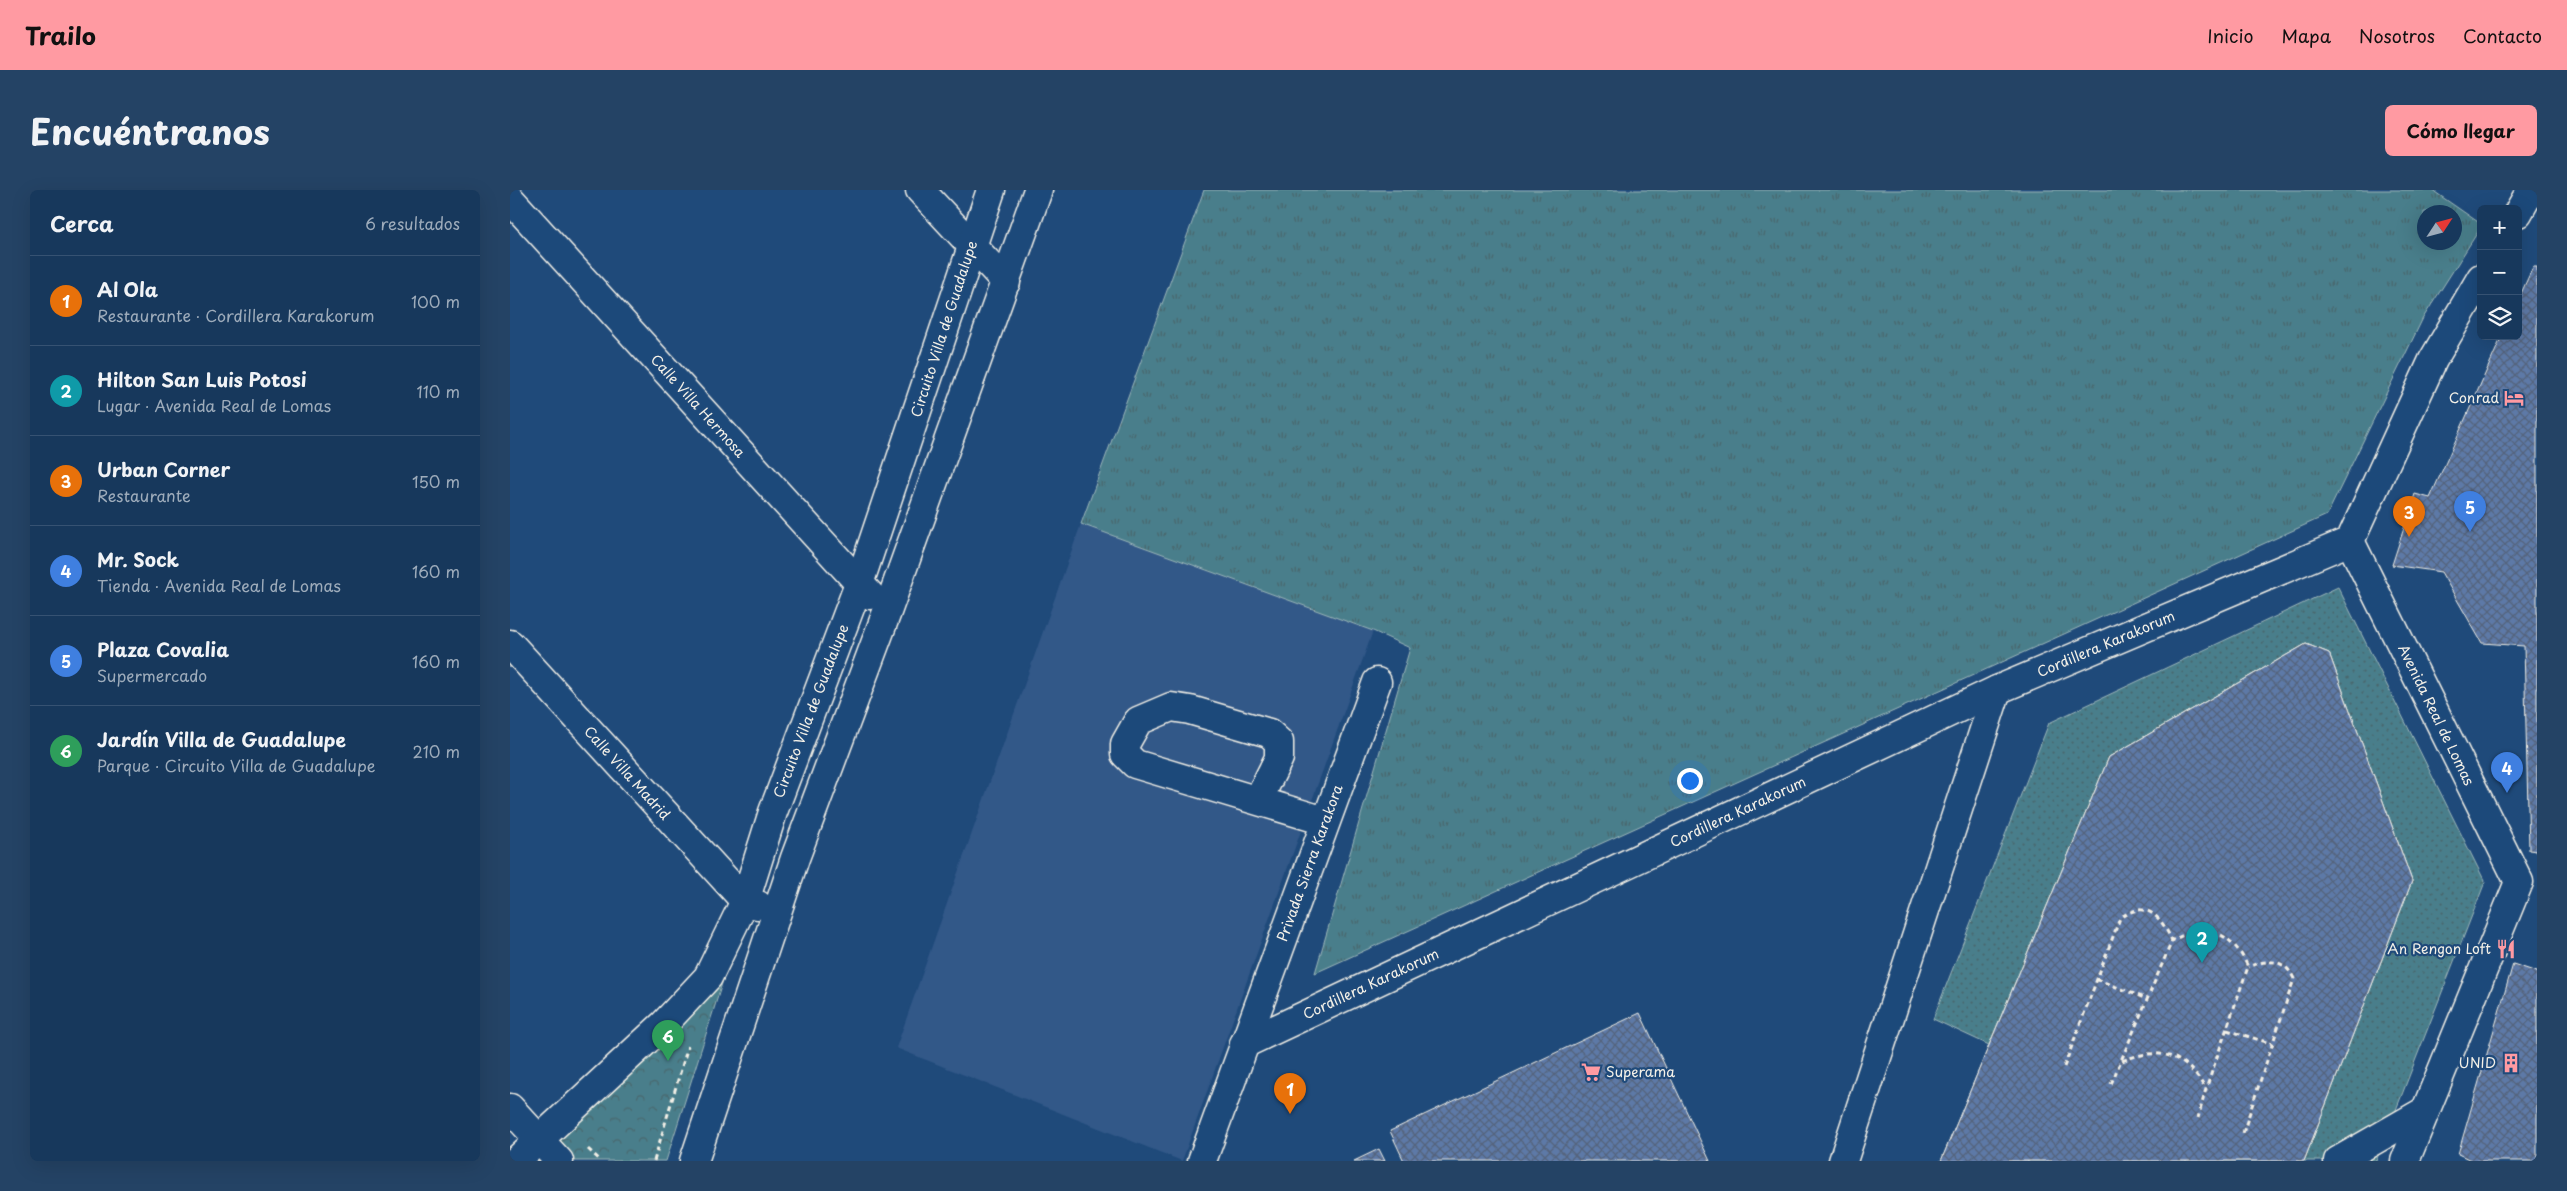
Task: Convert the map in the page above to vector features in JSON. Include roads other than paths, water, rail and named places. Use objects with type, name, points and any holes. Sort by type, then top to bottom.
[{"type":"street","points":[[920,190],[1006,282]]},
{"type":"street","name":"Circuito Villa de Guadalupe","points":[[516,1161],[663,1025],[708,977],[745,901],[773,812],[859,584],[991,190]]},
{"type":"street","points":[[694,1161],[779,912],[795,858],[887,612],[1038,190]]},
{"type":"street","name":"Calle Villa Hermosa","points":[[510,199],[859,584],[887,612]]},
{"type":"street","points":[[2350,541],[2433,360],[2477,285]]},
{"type":"street","name":"Cordillera Karakorum","points":[[1244,1044],[1997,690],[2350,541]]},
{"type":"street","name":"Avenida Real de Lomas","points":[[2350,541],[2518,882],[2405,1161]]},
{"type":"street","name":"Calle Villa Madrid","points":[[510,644],[745,901]]},
{"type":"street","name":"Privada Sierra Karakora","points":[[1244,1044],[1377,682]]},
{"type":"street","points":[[1843,1161],[1997,690]]},
{"type":"street","points":[[1258,800],[1279,758],[1279,742],[1269,733],[1190,710],[1171,707],[1138,722],[1125,744],[1125,754],[1135,764],[1325,821]]},
{"type":"street","points":[[745,901],[779,912]]},
{"type":"street","points":[[1202,1161],[1244,1044]]},
{"type":"street","points":[[510,1108],[559,1161]]},
{"type":"street","points":[[2338,1161],[2425,1111]]},
{"type":"place","name":"Conrad","points":[[2514,398]]},
{"type":"place","name":"Plaza Covalia","points":[[2470,532]]},
{"type":"place","name":"Urban Corner","points":[[2409,537]]},
{"type":"place","name":"Mr. Sock","points":[[2507,793]]},
{"type":"place","name":"An Rengon Loft","points":[[2506,949]]},
{"type":"place","name":"Hilton San Luis Potosi","points":[[2202,963]]},
{"type":"place","name":"Jardín Villa de Guadalupe","points":[[668,1061]]},
{"type":"place","name":"UNID","points":[[2511,1063]]},
{"type":"place","name":"Superama","points":[[1591,1072]]},
{"type":"place","name":"Al Ola","points":[[1290,1114]]}]
